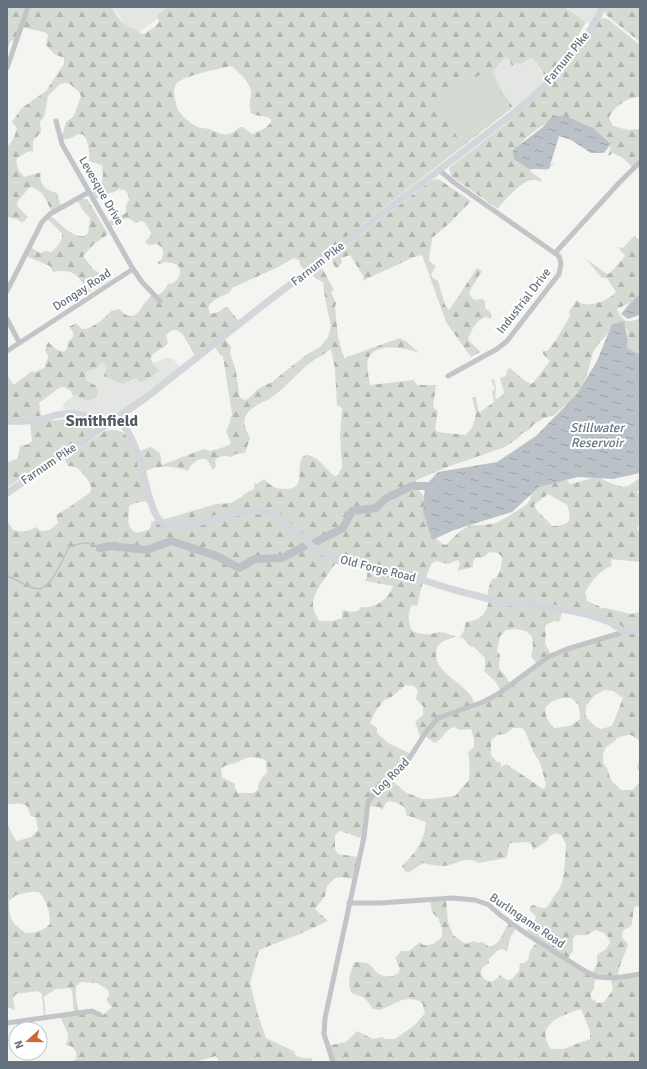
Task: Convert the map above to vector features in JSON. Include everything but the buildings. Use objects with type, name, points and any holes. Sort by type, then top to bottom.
[{"type":"main road","name":"Farnum Pike","points":[[7,493],[147,397],[520,108],[549,82],[572,57],[604,7]]},
{"type":"main road","points":[[7,421],[26,421],[63,414],[81,414],[96,420],[104,427]]},
{"type":"main road","name":"Old Forge Road","points":[[118,418],[128,431],[134,443],[153,506],[160,520],[165,525],[175,527],[187,525],[241,512],[269,512],[276,514],[313,547],[337,560],[404,574],[451,590],[495,601],[561,609],[586,614],[610,622],[624,632]]},
{"type":"main road","name":"Log Road","points":[[624,632],[640,629]]},
{"type":"street","points":[[7,68],[28,7]]},
{"type":"street","name":"Levesque Drive","points":[[56,121],[62,144],[133,269]]},
{"type":"street","points":[[555,253],[618,183],[640,162]]},
{"type":"street","name":"Industrial Drive","points":[[440,171],[456,184],[559,256],[561,264],[559,274],[507,341],[497,349],[448,376]]},
{"type":"street","points":[[7,291],[42,222],[50,214],[89,192]]},
{"type":"street","points":[[133,269],[142,282],[160,301]]},
{"type":"street","name":"Dongay Road","points":[[7,351],[133,269]]},
{"type":"street","points":[[7,319],[19,342]]},
{"type":"street","name":"Log Road","points":[[333,1062],[324,1034],[325,1018],[364,837],[368,802],[376,791],[405,766],[426,732],[438,718],[483,702],[498,694],[548,658],[567,649],[624,632]]},
{"type":"street","name":"Burlingame Road","points":[[349,903],[380,903],[452,898],[475,900],[489,905],[528,935],[597,977],[615,978],[640,974]]},
{"type":"street","points":[[7,1022],[92,1011],[100,1015]]},
{"type":"shaded area","points":[[113,7],[174,7],[133,36]]},
{"type":"shaded area","points":[[564,7],[603,7],[592,26]]},
{"type":"shaded area","points":[[505,58],[508,58],[512,66],[517,63],[520,65],[533,58],[542,73],[550,79],[516,110],[495,79],[493,71]]},
{"type":"shaded area","points":[[165,358],[172,358],[182,369],[102,431],[88,422],[79,419],[64,418],[63,406],[65,402],[75,395],[87,401],[85,379],[86,372],[96,369],[102,363],[136,378],[141,383],[159,371],[153,363]]},
{"type":"green space","points":[[7,7],[112,7],[125,25],[144,34],[156,26],[159,22],[157,15],[168,7],[564,7],[586,22],[578,37],[547,77],[533,58],[520,65],[517,63],[512,66],[508,58],[505,58],[493,71],[502,90],[513,107],[304,270],[300,265],[299,260],[294,258],[232,288],[229,293],[214,300],[208,307],[210,314],[219,312],[225,307],[228,307],[239,321],[195,355],[180,332],[176,330],[171,331],[166,335],[168,343],[152,355],[151,360],[160,371],[141,383],[136,378],[122,384],[104,376],[107,366],[102,363],[96,369],[86,372],[85,379],[96,386],[98,392],[97,397],[87,401],[75,395],[73,396],[71,391],[65,387],[59,388],[39,403],[41,416],[7,419],[7,375],[13,384],[15,384],[32,371],[36,372],[45,367],[48,357],[45,350],[48,342],[60,351],[66,350],[68,342],[73,337],[73,332],[69,327],[76,323],[82,329],[86,329],[94,326],[111,311],[120,309],[126,315],[133,316],[141,309],[152,295],[160,294],[164,291],[168,284],[177,280],[180,270],[177,265],[174,264],[166,262],[160,264],[157,263],[162,259],[163,250],[157,244],[148,245],[145,241],[150,237],[151,233],[145,222],[141,221],[135,223],[127,218],[111,226],[109,221],[126,213],[126,205],[129,200],[128,195],[124,190],[119,189],[96,199],[90,188],[102,182],[102,165],[89,161],[88,145],[83,135],[79,134],[70,138],[61,139],[66,122],[74,116],[81,96],[79,92],[70,84],[60,84],[48,96],[44,117],[40,122],[41,132],[33,141],[33,151],[27,152],[17,158],[18,169],[25,177],[41,172],[40,176],[43,186],[57,193],[61,207],[52,212],[42,194],[31,187],[17,202],[18,207],[28,217],[22,223],[17,219],[7,217],[7,146],[14,138],[17,128],[12,122],[22,108],[46,91],[64,64],[64,58],[54,54],[46,45],[48,35],[44,32],[21,27],[15,42],[11,40],[7,50]],"holes":[[[232,66],[250,87],[251,113],[271,119],[271,122],[267,126],[252,134],[243,127],[240,127],[229,134],[222,134],[197,127],[187,120],[177,108],[174,90],[176,84],[186,78]]]},
{"type":"green space","points":[[606,7],[640,7],[640,42],[606,15]]},
{"type":"green space","points":[[604,18],[609,20],[640,45],[640,97],[635,97],[621,103],[609,118],[613,126],[628,130],[640,129],[640,162],[633,168],[623,158],[613,153],[608,156],[611,147],[609,142],[597,135],[587,125],[569,118],[552,116],[548,122],[531,133],[517,148],[542,165],[554,164],[546,170],[531,168],[531,172],[541,179],[542,182],[532,180],[519,186],[498,209],[451,176],[449,168],[513,118],[551,83],[569,64],[600,19]]},
{"type":"green space","points":[[487,71],[511,109],[462,145],[435,99]]},
{"type":"green space","points":[[436,179],[440,180],[471,201],[451,222],[432,238],[429,260],[436,266],[431,275],[438,281],[445,305],[449,310],[477,268],[482,271],[469,293],[475,300],[482,299],[485,301],[485,308],[492,316],[490,319],[486,317],[480,320],[471,332],[468,339],[480,352],[471,357],[446,322],[422,255],[414,257],[362,281],[364,277],[350,255],[341,258],[342,262],[338,268],[336,268],[332,262],[334,255],[431,181]]},
{"type":"green space","points":[[81,199],[87,199],[108,234],[94,244],[83,256],[94,270],[105,276],[108,280],[88,293],[79,278],[71,272],[53,272],[50,266],[26,256],[30,247],[40,253],[46,251],[51,252],[59,244],[62,239],[62,233],[47,219],[51,216],[71,233],[85,236],[88,233],[90,218],[82,209],[78,201]]},
{"type":"green space","points":[[634,236],[640,240],[640,295],[631,302],[617,309],[621,317],[626,321],[640,318],[640,357],[629,353],[626,347],[628,333],[626,328],[623,325],[612,326],[593,352],[582,387],[573,401],[564,406],[553,416],[544,418],[534,424],[529,430],[521,434],[518,438],[505,447],[450,466],[416,480],[418,489],[426,499],[436,538],[442,544],[446,545],[460,531],[471,525],[496,523],[526,505],[530,500],[532,490],[536,486],[565,477],[570,484],[597,477],[623,487],[628,486],[640,478],[640,490],[636,493],[640,493],[640,522],[637,529],[640,532],[640,562],[611,559],[612,566],[603,570],[596,577],[585,593],[587,601],[599,606],[600,608],[601,607],[602,609],[606,608],[631,614],[640,612],[640,629],[637,630],[640,640],[640,742],[629,735],[617,738],[606,747],[603,754],[603,763],[607,768],[611,780],[621,790],[632,790],[639,783],[640,773],[640,906],[634,907],[632,924],[630,927],[623,930],[622,937],[628,944],[619,968],[618,977],[640,974],[640,1062],[333,1062],[327,1046],[346,1042],[357,1031],[373,1039],[382,1037],[386,1039],[395,1039],[415,1025],[425,1013],[423,1004],[417,1000],[410,999],[402,1000],[380,1010],[373,1009],[365,998],[352,993],[349,982],[350,973],[354,962],[367,963],[377,973],[388,977],[394,976],[400,969],[395,958],[401,951],[409,951],[420,942],[423,945],[435,943],[442,937],[442,928],[438,918],[432,912],[430,901],[446,900],[448,922],[453,935],[466,944],[473,941],[478,943],[483,942],[489,947],[493,946],[499,941],[509,922],[516,928],[510,938],[507,952],[503,949],[498,950],[489,959],[489,963],[482,969],[482,977],[492,982],[499,977],[499,975],[507,980],[512,979],[519,971],[520,963],[524,963],[528,960],[530,951],[537,942],[525,933],[536,918],[530,911],[530,907],[533,905],[542,908],[548,906],[562,884],[566,844],[561,835],[556,833],[533,850],[532,845],[528,842],[510,843],[506,858],[478,863],[465,860],[447,866],[423,863],[408,873],[402,866],[421,841],[424,835],[426,822],[406,815],[404,807],[398,803],[389,801],[382,810],[379,807],[367,806],[362,838],[339,831],[335,835],[335,849],[338,854],[358,857],[353,879],[340,877],[335,878],[327,886],[325,896],[315,909],[328,921],[259,950],[250,983],[258,1015],[266,1038],[294,1051],[298,1057],[311,1058],[313,1062],[219,1062],[216,1056],[195,1062],[71,1062],[76,1059],[76,1051],[73,1047],[65,1045],[68,1034],[61,1017],[74,1012],[72,990],[69,988],[55,989],[44,997],[46,1017],[44,1017],[42,994],[38,991],[16,994],[13,998],[15,1010],[7,1007],[7,823],[17,841],[31,837],[38,830],[36,818],[30,815],[29,810],[25,805],[7,804],[7,521],[13,530],[22,531],[28,531],[36,527],[41,531],[50,530],[58,523],[56,515],[88,495],[91,490],[91,486],[81,471],[76,467],[68,466],[64,458],[105,431],[109,430],[119,431],[130,439],[149,501],[135,503],[129,506],[129,524],[136,533],[148,530],[151,527],[151,522],[159,519],[162,520],[216,504],[231,503],[254,489],[254,483],[257,484],[264,479],[276,488],[292,488],[298,483],[300,463],[306,455],[316,458],[334,476],[338,475],[342,467],[340,437],[342,408],[337,405],[335,369],[331,349],[306,366],[269,399],[255,406],[249,411],[245,418],[245,423],[250,438],[245,453],[236,454],[231,457],[225,456],[218,458],[215,460],[216,467],[212,470],[208,461],[205,459],[200,459],[190,466],[188,471],[172,467],[156,467],[146,471],[140,451],[151,447],[160,453],[162,465],[203,449],[210,451],[228,446],[231,442],[226,432],[232,414],[223,356],[220,355],[215,347],[225,339],[231,347],[230,353],[236,371],[239,394],[244,400],[248,399],[258,389],[272,382],[306,355],[320,347],[328,337],[331,327],[323,282],[315,278],[311,273],[321,266],[334,290],[331,292],[336,303],[335,307],[338,337],[344,358],[400,338],[407,342],[419,353],[400,348],[378,349],[373,352],[367,363],[370,385],[414,380],[417,385],[436,385],[433,407],[438,411],[435,429],[437,432],[466,435],[473,426],[476,413],[472,397],[476,397],[478,410],[480,412],[494,402],[492,391],[495,389],[491,380],[494,379],[496,388],[495,397],[496,399],[502,396],[504,392],[500,378],[506,376],[507,370],[510,368],[524,380],[531,384],[533,383],[550,361],[543,354],[543,351],[547,351],[556,340],[570,316],[569,311],[576,300],[583,304],[598,303],[616,292],[607,278],[602,278],[586,259],[607,274],[610,273],[625,256],[618,247],[623,248]],"holes":[[[548,494],[567,505],[570,515],[566,524],[552,526],[537,511],[534,505]],[[489,552],[498,553],[502,557],[499,573],[496,578],[492,579],[488,590],[487,599],[489,601],[482,616],[476,620],[466,622],[462,635],[459,637],[439,632],[426,634],[412,631],[409,621],[409,612],[412,605],[417,606],[423,581],[425,581],[431,564],[436,561],[448,564],[458,560],[460,564],[457,571],[473,567],[473,561],[476,558],[484,557]],[[337,560],[368,567],[365,581],[393,586],[385,599],[376,605],[361,607],[358,611],[351,612],[343,610],[342,618],[332,621],[319,621],[314,609],[313,600]],[[563,610],[609,622],[621,632],[551,655],[545,643],[546,625],[554,621],[559,622]],[[516,629],[526,631],[532,637],[533,647],[531,656],[537,664],[510,684],[499,669],[500,655],[497,651],[500,636],[506,630]],[[455,637],[463,638],[471,647],[474,647],[485,658],[484,671],[495,681],[501,691],[475,704],[467,691],[444,672],[437,660],[436,650],[440,644]],[[406,685],[414,686],[418,691],[416,699],[423,706],[423,715],[415,722],[421,739],[423,735],[435,743],[453,727],[461,730],[471,729],[474,739],[474,747],[468,752],[470,766],[469,780],[455,796],[422,799],[405,792],[390,779],[411,754],[388,743],[377,733],[377,728],[370,723],[375,712],[384,700],[390,698]],[[604,690],[613,691],[623,698],[612,726],[601,729],[595,726],[586,717],[586,706],[594,696]],[[562,698],[571,698],[579,705],[580,719],[570,726],[554,728],[546,716],[545,708],[552,701]],[[513,728],[522,728],[525,731],[533,751],[541,765],[546,786],[543,789],[506,764],[501,767],[501,763],[496,761],[491,755],[491,741],[497,735],[505,734]],[[251,757],[266,761],[267,773],[260,780],[258,790],[253,793],[238,793],[235,788],[235,784],[222,777],[221,769],[223,767]],[[39,892],[48,907],[50,924],[38,932],[25,933],[14,924],[10,915],[9,901],[16,895]],[[596,930],[608,937],[610,942],[606,949],[597,955],[597,964],[592,974],[567,960],[573,950],[573,939],[576,935],[586,935]],[[595,977],[611,980],[613,990],[604,1002],[598,1003],[591,998],[591,993],[594,989]],[[81,982],[97,983],[108,990],[109,995],[106,1000],[112,1007],[102,1016],[91,1011],[79,1012],[76,999],[76,986]],[[581,1009],[590,1031],[590,1039],[563,1049],[551,1049],[546,1040],[546,1033],[552,1022]]]},
{"type":"green space","points":[[66,419],[84,422],[92,426],[93,432],[7,487],[7,462],[18,458],[20,446],[29,444],[32,441],[30,423]]},
{"type":"green space","points":[[640,758],[640,773],[637,768]]},
{"type":"water","points":[[553,115],[568,117],[593,128],[611,144],[604,153],[591,153],[571,140],[559,136],[549,169],[529,169],[514,159],[513,150],[543,127]]},
{"type":"water","points":[[640,294],[640,315],[628,319],[621,314]]},
{"type":"water","name":"Stillwater Reservoir","points":[[624,322],[627,336],[627,348],[640,355],[640,473],[613,479],[578,477],[539,487],[512,512],[454,530],[432,540],[423,512],[425,486],[438,472],[497,462],[536,436],[577,394],[597,361],[612,324]]},
{"type":"waterway","points":[[314,543],[343,528],[352,511],[376,508],[385,499],[412,486],[434,486]]},
{"type":"waterway","points":[[100,548],[111,546],[147,550],[171,541],[217,556],[239,568],[255,559],[282,558],[305,546]]},
{"type":"waterway","points":[[7,576],[30,587],[40,589],[50,581],[69,547],[85,543],[92,544],[100,548]]},
{"type":"district","name":"Smithfield","points":[[102,421]]}]
